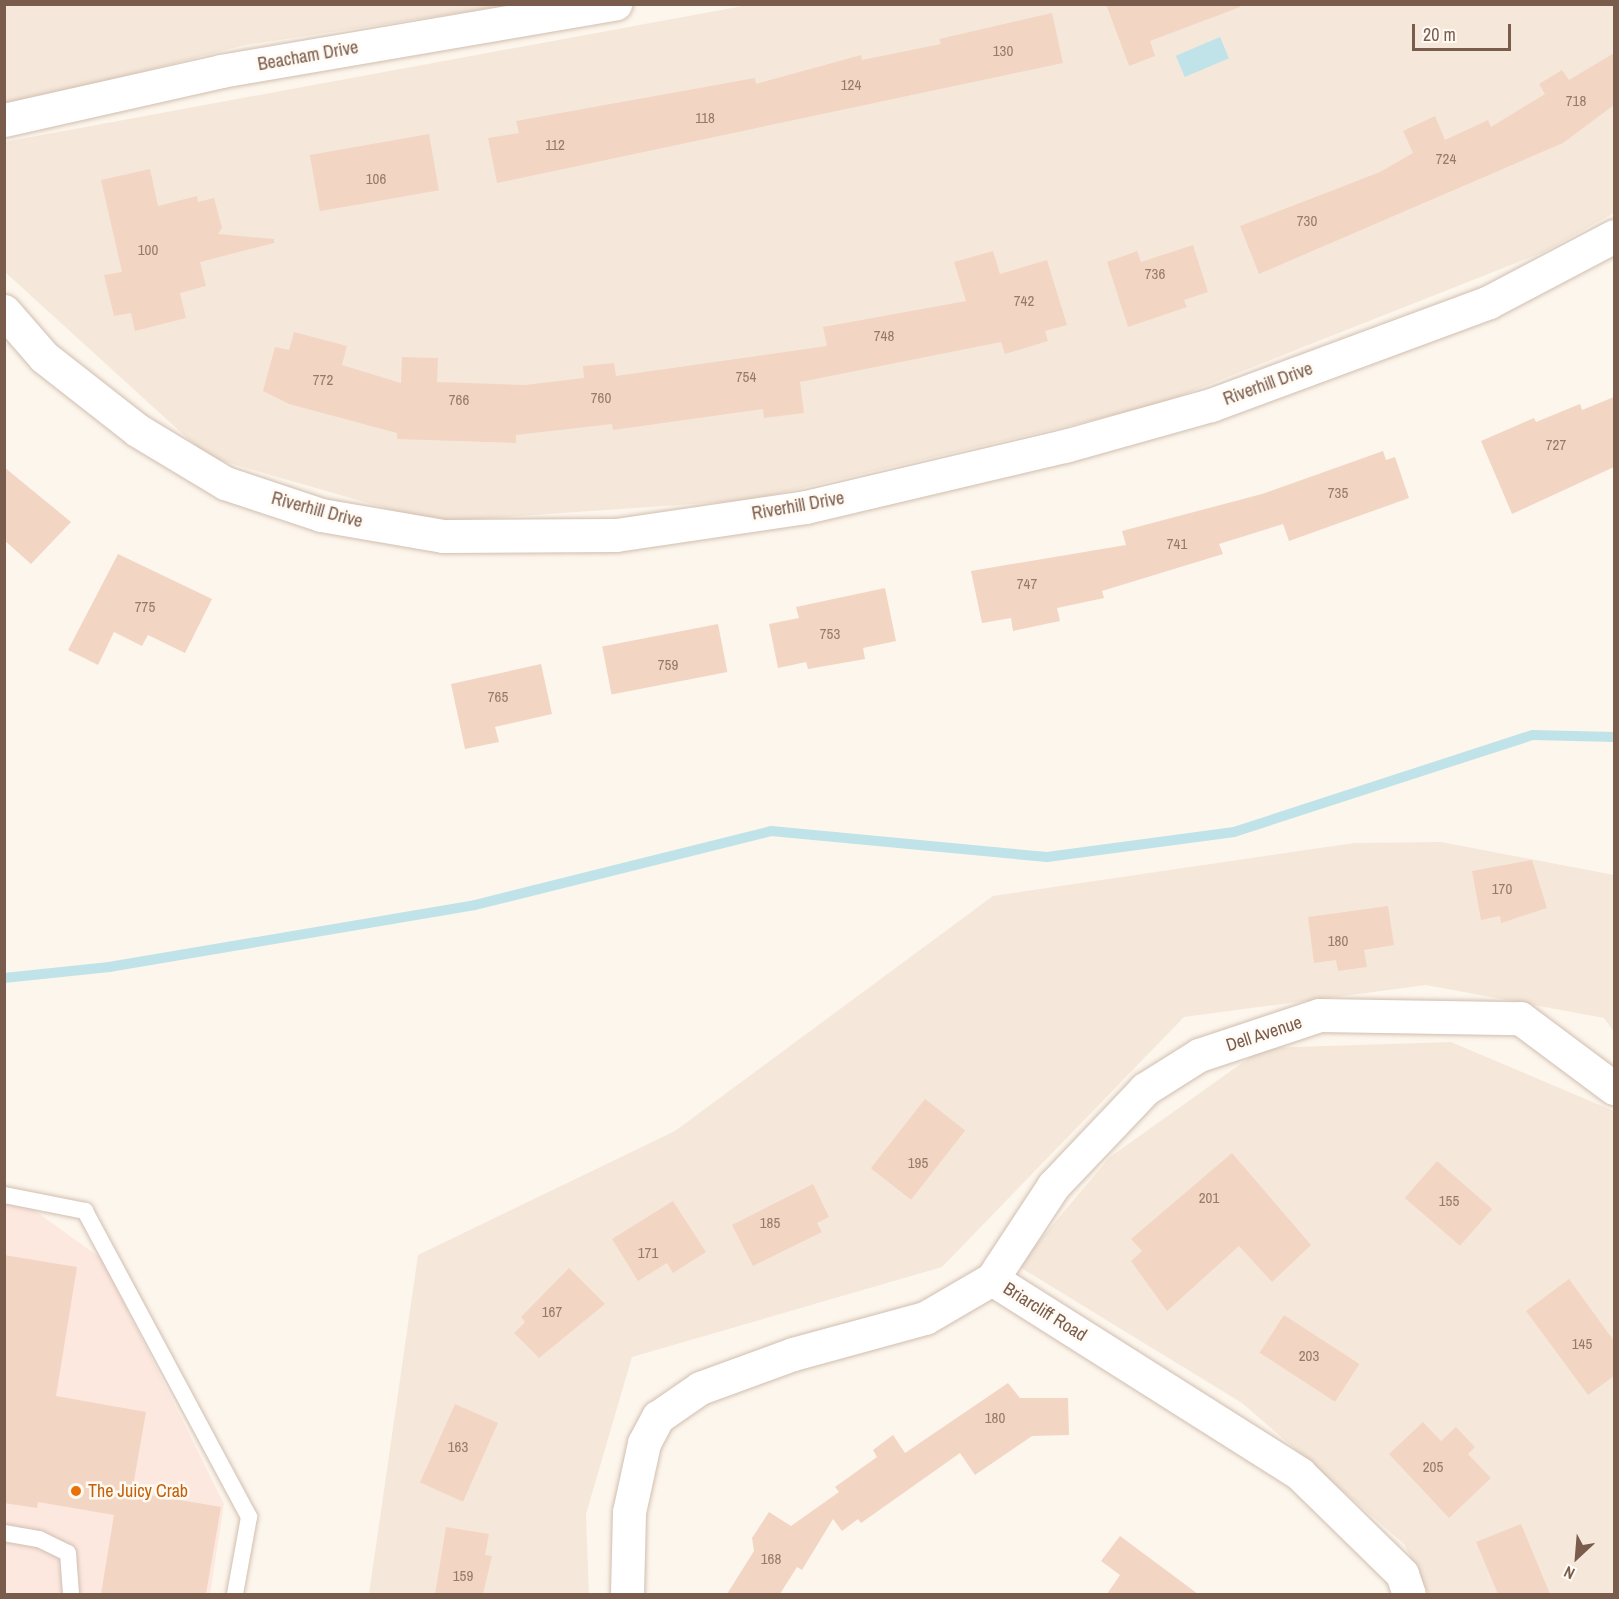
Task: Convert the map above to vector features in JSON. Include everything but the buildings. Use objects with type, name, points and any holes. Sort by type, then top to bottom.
[{"type":"street","name":"Beacham Drive","points":[[4,120],[221,71],[615,4]]},
{"type":"street","name":"Riverhill Drive","points":[[4,311],[45,357],[137,430],[225,483],[321,515],[443,537],[616,535],[806,507],[1065,446],[1211,405],[1489,302],[1614,236]]},
{"type":"street","name":"Dell Avenue","points":[[992,1279],[1053,1186],[1145,1089],[1199,1055],[1319,1015],[1520,1018],[1614,1088]]},
{"type":"street","name":"Briarcliff Road","points":[[627,1594],[629,1512],[644,1443],[658,1417],[711,1384],[794,1354],[925,1318],[992,1279],[1300,1474],[1402,1574],[1409,1594]]},
{"type":"lane","points":[[4,1195],[85,1211],[249,1517],[235,1594]]},
{"type":"lane","points":[[4,1533],[39,1539],[68,1553],[71,1594]]},
{"type":"shaded area","points":[[5,5],[511,5],[245,45],[5,107]]},
{"type":"shaded area","points":[[748,5],[1614,5],[1614,213],[1544,252],[1157,405],[750,500],[434,522],[208,457],[5,272],[4,142]]},
{"type":"shaded area","points":[[1441,842],[1614,875],[1614,1032],[1604,1018],[1426,985],[1184,1017],[942,1267],[632,1357],[586,1514],[589,1594],[369,1594],[418,1255],[675,1131],[993,896],[1354,843]]},
{"type":"shaded area","points":[[1451,1042],[1614,1111],[1614,1594],[1429,1594],[1404,1544],[1242,1403],[1018,1266],[1110,1157],[1263,1048]]},
{"type":"shaded area","points":[[4,1203],[31,1208],[102,1259],[224,1504],[210,1594],[5,1594]]},
{"type":"water","points":[[1220,37],[1229,58],[1185,77],[1176,56]]},
{"type":"waterway","points":[[4,978],[109,967],[475,905],[771,831],[1047,857],[1234,832],[1533,735],[1614,737]]},
{"type":"place","name":"The Juicy Crab","points":[[76,1491]]}]
